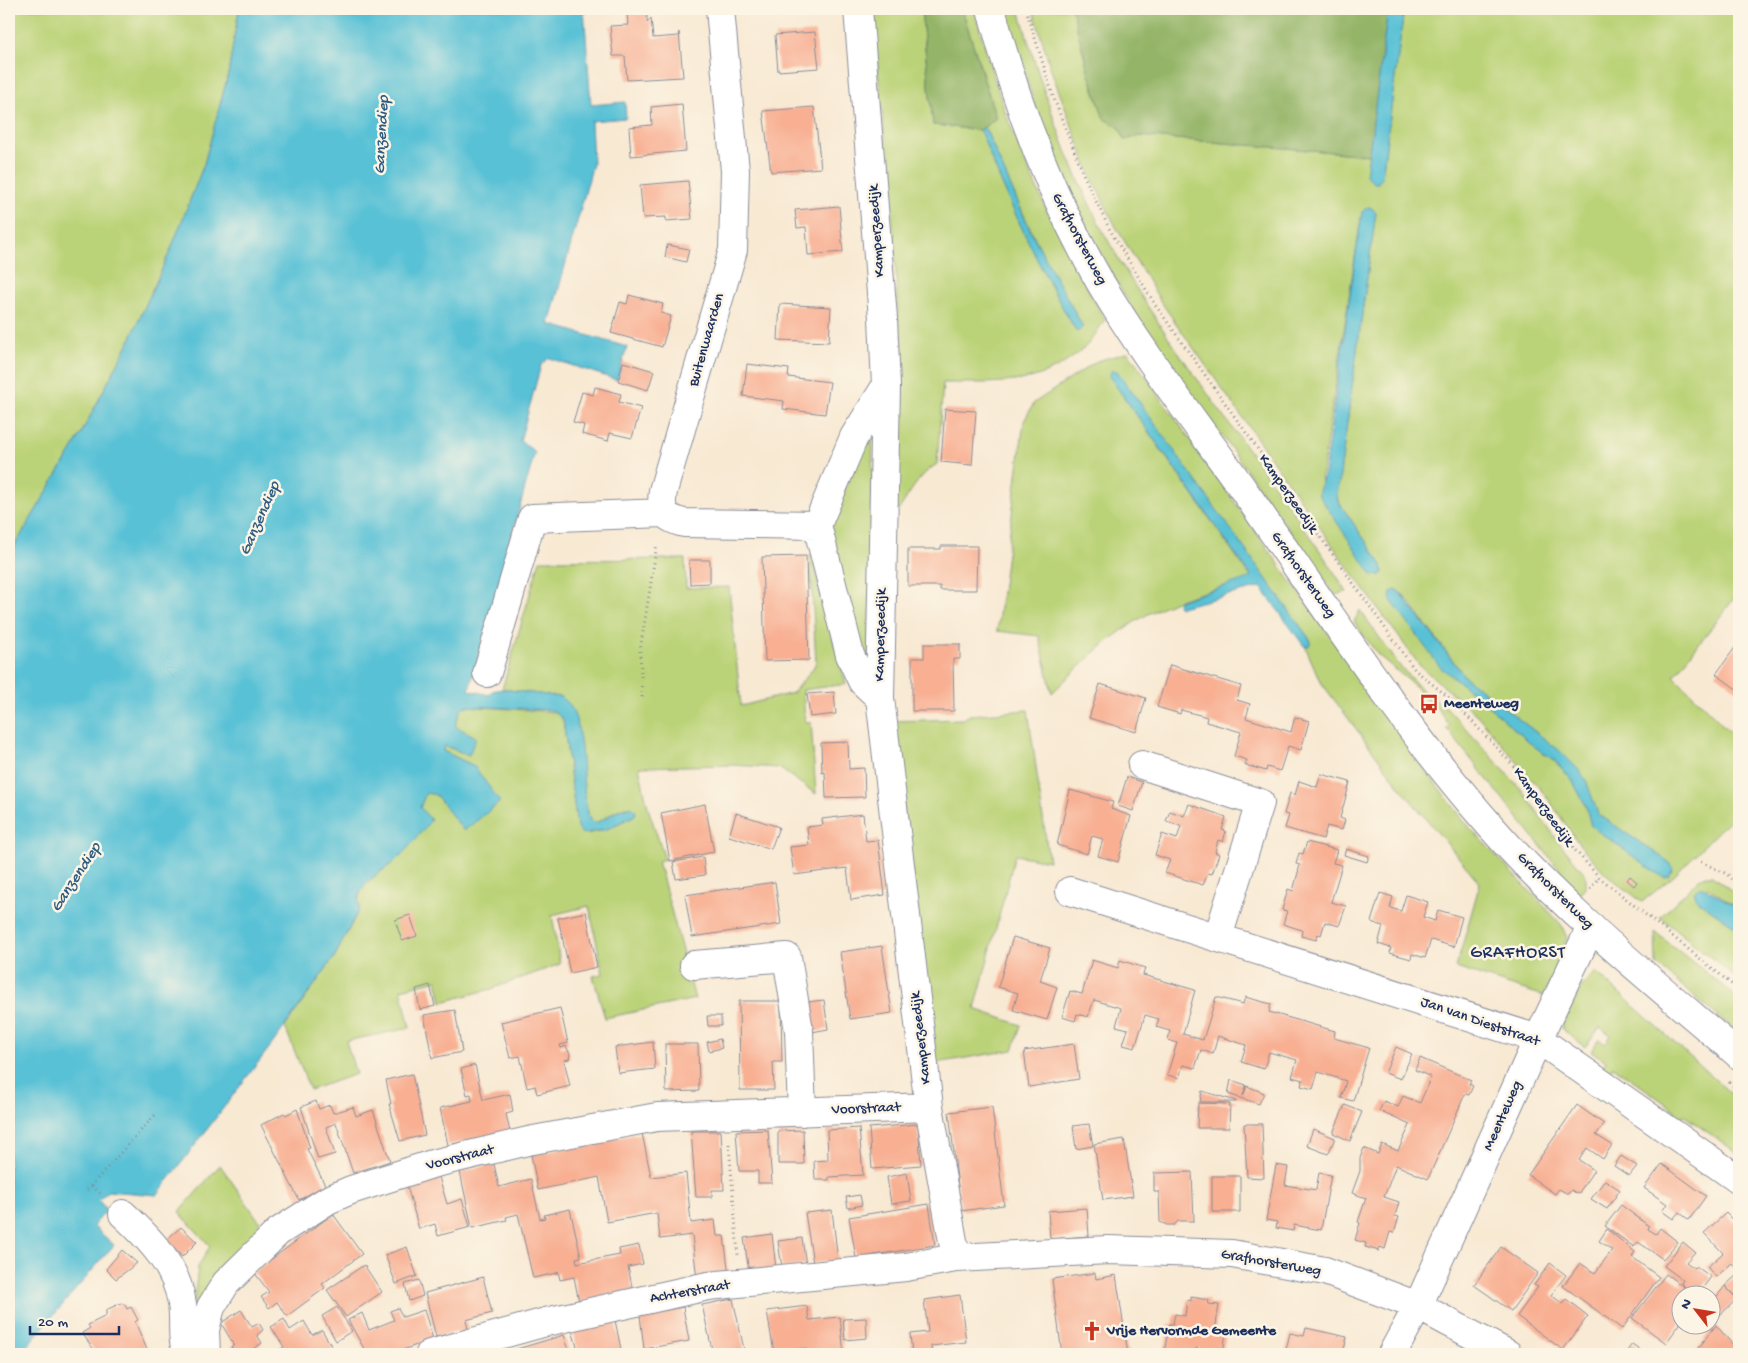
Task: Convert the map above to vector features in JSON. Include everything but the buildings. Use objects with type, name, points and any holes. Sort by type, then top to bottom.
[{"type":"street","name":"Buitenwaarden","points":[[664,513],[661,503],[663,491],[733,250],[735,171],[720,9]]},
{"type":"street","name":"Kamperzeedijk","points":[[858,9],[878,244],[886,386],[880,698],[930,1107],[956,1258]]},
{"type":"street","name":"Grafhorsterweg","points":[[991,9],[1019,102],[1053,191],[1100,282],[1124,320],[1422,741],[1495,831],[1591,928],[1739,1055]]},
{"type":"street","points":[[880,698],[862,681],[850,654],[817,525],[854,436],[886,386]]},
{"type":"street","points":[[487,673],[532,518],[664,513],[671,519],[684,523],[817,525]]},
{"type":"street","points":[[1142,766],[1260,803],[1218,937]]},
{"type":"street","name":"Jan van Dieststraat","points":[[1070,891],[1538,1039],[1739,1180]]},
{"type":"street","name":"Meenteweg","points":[[1392,1354],[1418,1306],[1538,1039],[1591,928]]},
{"type":"street","points":[[694,965],[787,957],[799,1031],[802,1112]]},
{"type":"street","name":"Voorstraat","points":[[206,1354],[205,1330],[211,1307],[226,1283],[278,1232],[328,1200],[351,1190],[432,1164],[528,1141],[657,1117],[930,1107]]},
{"type":"street","points":[[124,1214],[147,1236],[166,1261],[177,1283],[183,1305],[184,1345],[188,1354]]},
{"type":"street","name":"Grafhorsterweg","points":[[956,1258],[1108,1250],[1232,1254],[1325,1271],[1418,1306],[1508,1354]]},
{"type":"street","name":"Achterstraat","points":[[430,1354],[546,1322],[708,1286],[906,1267],[956,1258]]},
{"type":"path","name":"Kamperzeedijk","points":[[1026,9],[1054,98],[1084,176],[1110,230],[1156,306],[1415,670],[1452,700],[1511,763],[1535,792],[1585,863],[1599,878],[1739,990]]},
{"type":"path","points":[[642,696],[640,651],[645,610],[664,513]]},
{"type":"path","points":[[1701,862],[1727,874],[1739,885]]},
{"type":"path","points":[[87,1190],[156,1114]]},
{"type":"path","points":[[728,1115],[733,1213],[741,1283]]},
{"type":"path","points":[[92,1186],[102,1196]]},
{"type":"green space","points":[[9,9],[239,9],[228,75],[204,164],[171,249],[128,344],[75,445],[9,555]]},
{"type":"green space","points":[[872,9],[921,9],[933,125],[980,130],[1012,207],[1036,257],[1062,307],[1076,331],[1079,331],[986,130],[983,128],[996,118],[962,9],[974,9],[999,94],[1019,148],[1053,223],[1105,320],[1084,348],[1051,371],[1018,381],[943,383],[937,464],[918,481],[893,517],[900,384],[895,245]]},
{"type":"green space","points":[[921,9],[962,9],[996,118],[980,130],[933,125]]},
{"type":"green space","points":[[1005,9],[1019,9],[1036,67],[1067,153],[1091,208],[1132,282],[1161,327],[1286,502],[1347,592],[1335,595],[1156,346],[1136,314],[1095,241],[1059,166],[1029,88]]},
{"type":"green space","points":[[1033,9],[1072,9],[1089,74],[1104,119],[1119,127],[1125,140],[1139,136],[1369,155],[1367,175],[1382,177],[1404,9],[1739,9],[1739,598],[1736,596],[1674,676],[1739,741],[1739,810],[1675,875],[1642,902],[1605,873],[1579,844],[1547,797],[1477,715],[1420,666],[1342,559],[1161,302],[1116,227],[1090,174],[1051,70]],"holes":[[[1370,207],[1376,212],[1337,496],[1338,501],[1382,565],[1372,574],[1321,479],[1362,212]],[[1402,593],[1466,678],[1560,751],[1578,769],[1598,814],[1632,839],[1591,826],[1586,806],[1572,780],[1555,761],[1535,747],[1476,695],[1440,667]]]},
{"type":"green space","points":[[1072,9],[1388,9],[1369,155],[1139,136],[1125,140],[1119,127],[1104,119],[1089,74]]},
{"type":"green space","points":[[1128,352],[1425,770],[1470,828],[1561,924],[1567,938],[1544,996],[1456,968],[1480,883],[1407,796],[1320,681],[1305,646],[1311,641],[1258,568],[1109,376],[1252,579],[1187,597],[1150,613],[1110,639],[1052,693],[1039,636],[997,631],[1024,421],[1034,403],[1097,361]]},
{"type":"green space","points":[[873,425],[869,664],[857,648],[828,529]]},
{"type":"green space","points":[[810,555],[813,555],[819,591],[846,684],[803,690],[805,722],[811,722],[816,794],[779,768],[732,765],[639,767],[648,808],[665,859],[658,861],[695,999],[605,1018],[593,976],[603,974],[589,906],[552,915],[560,964],[491,989],[442,1002],[437,980],[401,989],[410,1028],[346,1041],[356,1074],[310,1090],[285,1027],[335,956],[360,908],[358,900],[360,893],[370,881],[399,856],[408,839],[426,792],[436,795],[464,831],[474,766],[443,751],[445,746],[469,755],[455,726],[461,709],[465,706],[556,712],[563,719],[577,827],[587,834],[607,829],[635,815],[635,810],[631,807],[626,807],[620,808],[595,823],[590,820],[561,697],[502,689],[540,560],[685,559],[686,588],[729,587],[741,706],[793,693],[812,670],[816,662]]},
{"type":"green space","points":[[1360,610],[1399,665],[1423,691],[1447,708],[1521,789],[1561,845],[1586,875],[1586,886],[1579,894],[1446,728],[1450,726],[1429,698],[1427,701],[1413,684],[1378,655],[1354,622]]},
{"type":"green space","points":[[1028,710],[1049,861],[1015,855],[975,1009],[1021,1025],[1013,1050],[936,1063],[892,721],[963,719],[970,715]]},
{"type":"green space","points":[[1712,876],[1739,896],[1739,908],[1707,887],[1698,901],[1739,929],[1739,980],[1660,917],[1699,879]]},
{"type":"green space","points":[[1655,932],[1739,999],[1739,1034],[1656,964]]},
{"type":"green space","points":[[1596,972],[1739,1101],[1739,1154],[1683,1115],[1678,1122],[1672,1118],[1676,1111],[1613,1066],[1608,1073],[1602,1069],[1606,1061],[1591,1051],[1599,1039],[1605,1044],[1611,1035],[1600,1027],[1585,1047],[1562,1029],[1582,985]]},
{"type":"green space","points":[[220,1165],[262,1225],[214,1280],[197,1330],[194,1300],[198,1267],[210,1246],[179,1212]]},
{"type":"water","name":"Ganzendiep","points":[[239,9],[584,9],[591,105],[625,102],[626,118],[591,121],[593,164],[549,324],[627,347],[617,380],[549,358],[541,365],[520,441],[535,452],[469,690],[489,695],[492,691],[502,689],[561,697],[570,705],[576,718],[586,807],[590,820],[595,823],[626,808],[632,807],[636,812],[635,815],[607,829],[582,834],[577,827],[563,719],[552,710],[465,706],[461,709],[455,726],[476,737],[469,755],[445,746],[443,751],[474,766],[500,802],[464,831],[436,795],[426,793],[420,807],[431,820],[411,845],[393,863],[371,879],[360,892],[360,907],[335,956],[273,1043],[157,1195],[108,1191],[98,1200],[107,1210],[93,1226],[114,1245],[20,1354],[9,1354],[9,555],[75,445],[128,344],[171,249],[204,164],[228,75]]},
{"type":"water","points":[[1388,9],[1404,9],[1382,177],[1378,183],[1374,183],[1366,175]]},
{"type":"water","points":[[983,128],[986,130],[1030,230],[1083,327],[1079,331],[1076,331],[1062,307],[1024,232],[980,130]]},
{"type":"water","points":[[1370,207],[1376,212],[1337,496],[1338,501],[1382,565],[1383,573],[1379,576],[1372,575],[1318,494],[1324,475],[1362,212]]},
{"type":"water","points":[[1112,370],[1117,371],[1311,641],[1309,646],[1304,646],[1261,587],[1180,607],[1178,605],[1179,601],[1252,577],[1109,376]]},
{"type":"water","points":[[1397,589],[1466,678],[1560,751],[1586,780],[1598,814],[1669,862],[1673,869],[1669,876],[1664,877],[1656,873],[1591,826],[1586,806],[1572,780],[1555,761],[1535,747],[1476,695],[1440,667],[1390,599],[1391,592]]},
{"type":"water","points":[[1701,886],[1739,908],[1739,929],[1698,901],[1694,892]]},
{"type":"place","name":"Meenteweg","points":[[1429,704]]},
{"type":"place","name":"Vrije Hervormde Gemeente","points":[[1092,1331]]},
{"type":"district","name":"GRAFHORST","points":[[1518,953]]}]
